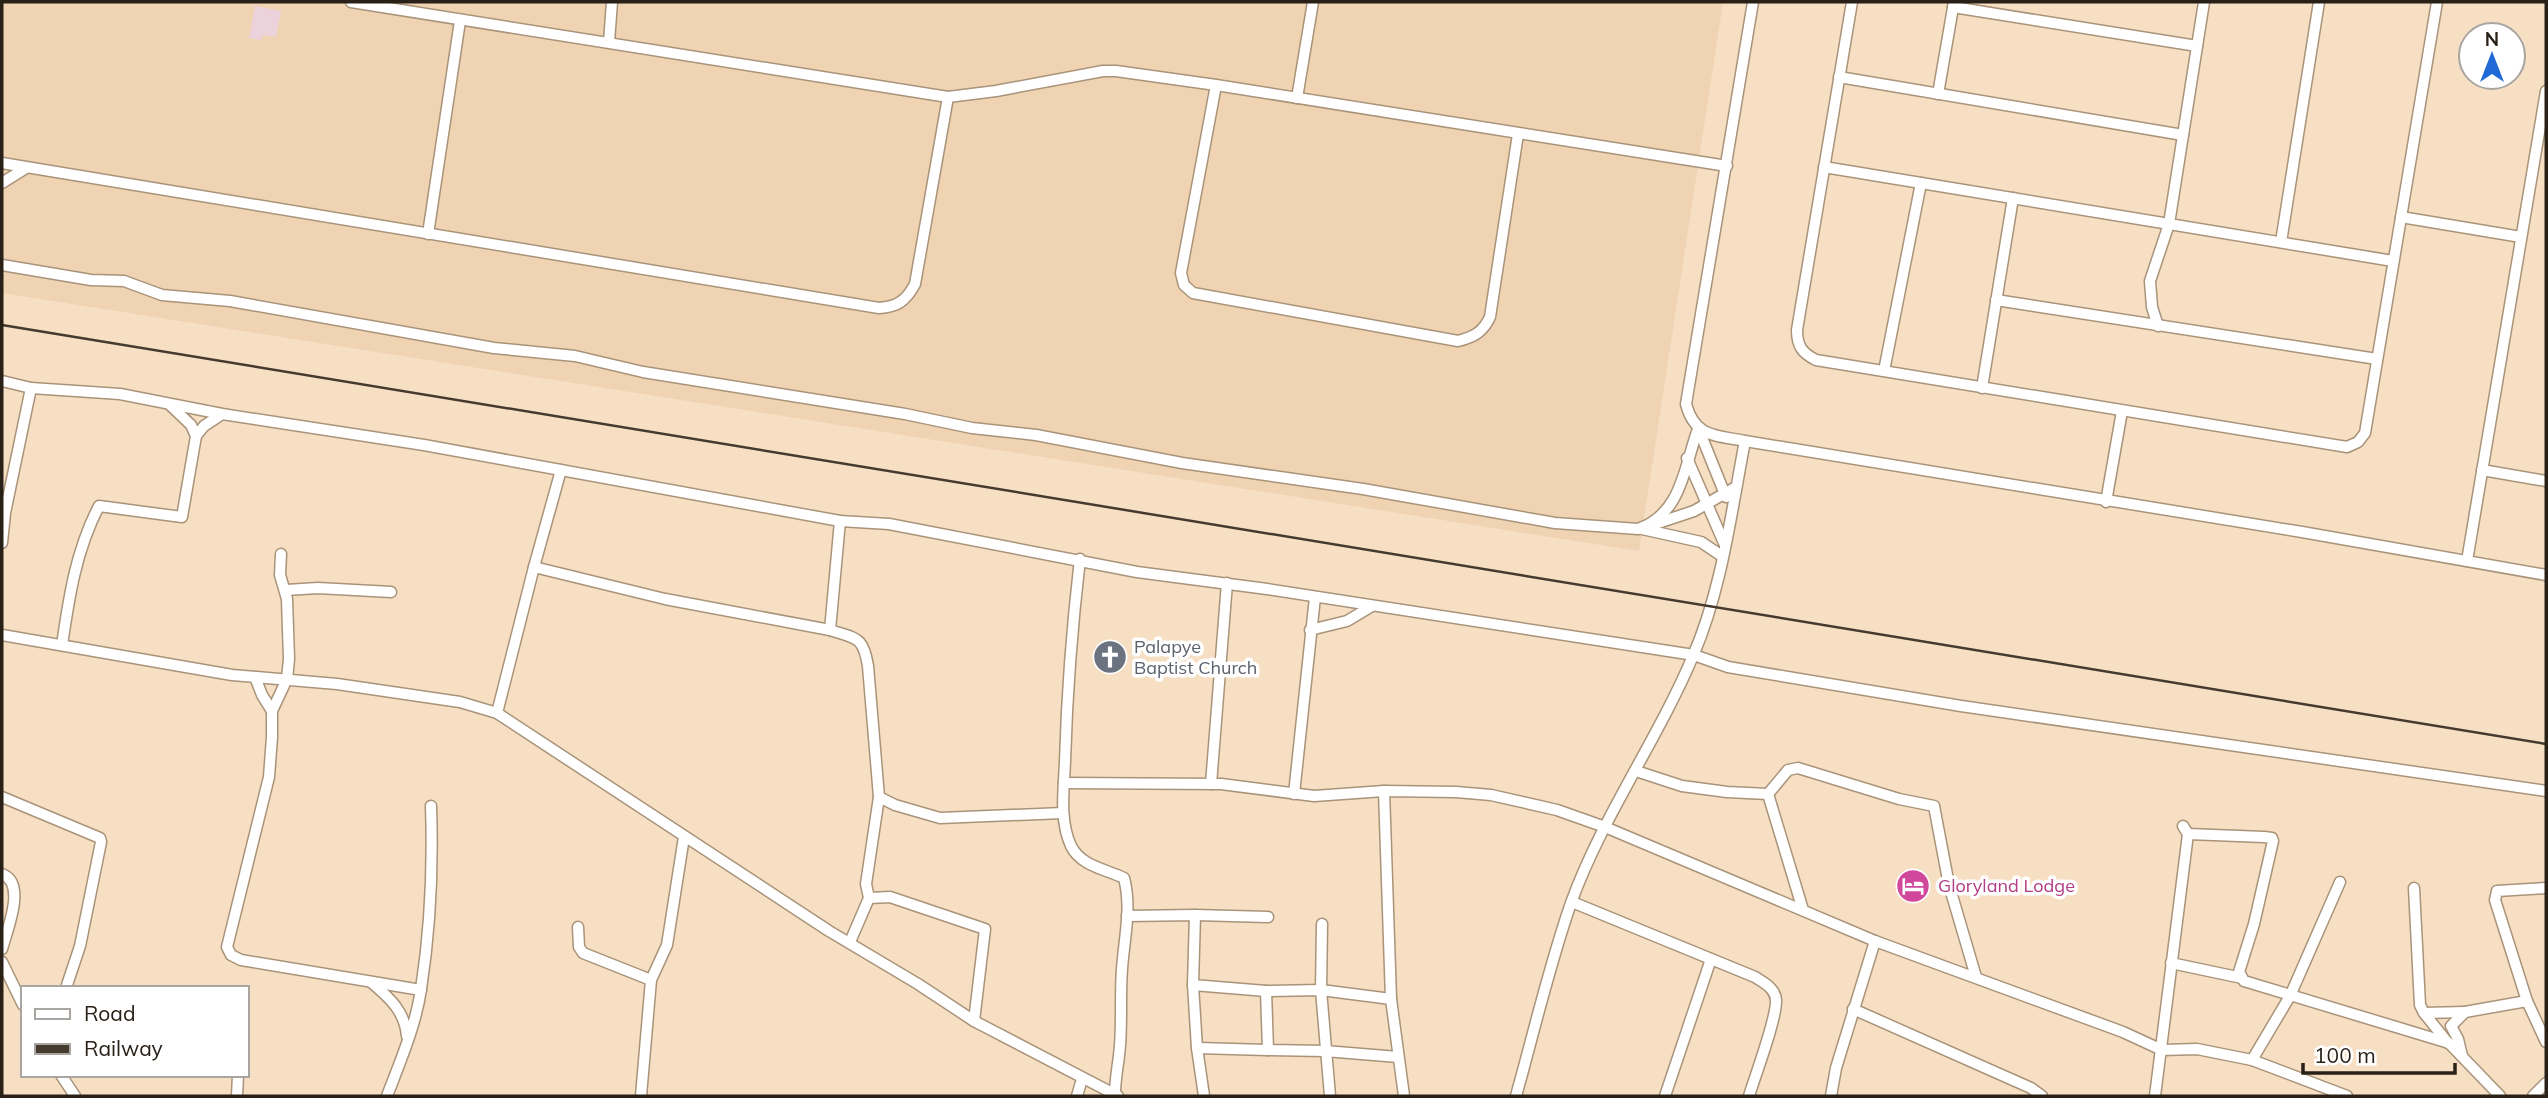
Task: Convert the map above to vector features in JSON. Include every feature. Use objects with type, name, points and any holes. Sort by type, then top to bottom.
[{"type":"street","points":[[351,2],[948,97],[1103,71],[1216,85],[1727,166]]},
{"type":"street","points":[[609,42],[612,2]]},
{"type":"street","points":[[1297,98],[1313,2]]},
{"type":"street","points":[[1731,512],[1686,404],[1753,2]]},
{"type":"street","points":[[1852,2],[1797,330],[1797,341],[1805,355],[1816,360],[2347,447],[2358,442],[2365,433],[2437,2]]},
{"type":"street","points":[[2158,326],[2152,307],[2150,281],[2169,224],[2204,2]]},
{"type":"street","points":[[2281,242],[2319,2]]},
{"type":"street","points":[[1938,94],[1953,4],[2197,46]]},
{"type":"street","points":[[428,234],[460,21]]},
{"type":"street","points":[[1839,77],[2183,135]]},
{"type":"street","points":[[1216,85],[1181,273],[1184,285],[1192,293],[1458,341],[1475,337],[1486,327],[1490,317],[1518,134]]},
{"type":"street","points":[[2,163],[865,305],[893,307],[908,297],[915,284],[948,97]]},
{"type":"street","points":[[2467,561],[2546,98]]},
{"type":"street","points":[[2,183],[26,167]]},
{"type":"street","points":[[1824,167],[2393,261]]},
{"type":"street","points":[[1884,371],[1921,183]]},
{"type":"street","points":[[1982,388],[2013,198]]},
{"type":"street","points":[[2401,216],[2521,237]]},
{"type":"street","points":[[2,265],[92,281],[124,281],[162,295],[230,301],[494,348],[575,356],[643,372],[1555,523],[1638,528],[1701,542],[1722,556]]},
{"type":"street","points":[[1996,300],[2377,359]]},
{"type":"street","points":[[2,381],[32,388],[120,394],[222,414],[424,445],[840,521],[889,524],[1137,572],[1227,583],[1693,655],[1728,667],[1961,706],[2546,791]]},
{"type":"street","points":[[2,543],[5,513],[32,388]]},
{"type":"street","points":[[170,404],[191,425],[196,436]]},
{"type":"street","points":[[2106,502],[2122,411]]},
{"type":"street","points":[[62,645],[70,588],[85,535],[99,506],[182,517],[196,436],[204,426],[222,414]]},
{"type":"street","points":[[1698,429],[1709,434],[1745,441],[2302,532],[2546,575]]},
{"type":"street","points":[[1651,524],[1665,514],[1680,487],[1698,429]]},
{"type":"street","points":[[1516,1096],[1572,902],[1605,827],[1660,727],[1712,607],[1745,441]]},
{"type":"street","points":[[1687,458],[1724,544]]},
{"type":"street","points":[[497,713],[561,470]]},
{"type":"street","points":[[2482,470],[2546,481]]},
{"type":"street","points":[[1638,528],[1694,511],[1736,486]]},
{"type":"street","points":[[830,630],[840,521]]},
{"type":"street","points":[[281,554],[280,575],[286,590],[289,659],[287,679],[272,711],[269,776],[227,947],[231,955],[241,960],[421,990]]},
{"type":"street","points":[[2,635],[255,677],[460,702],[497,713],[830,931],[974,1021],[1116,1095],[1122,970],[1128,916],[1127,888],[1124,878],[1085,863],[1078,855],[1071,846],[1063,813],[1069,666],[1080,559]]},
{"type":"street","points":[[534,567],[665,599],[830,630],[856,638],[864,646],[878,797],[866,884],[869,898],[850,942]]},
{"type":"street","points":[[1211,784],[1227,583]]},
{"type":"street","points":[[286,590],[318,588],[391,593]]},
{"type":"street","points":[[1294,794],[1315,597]]},
{"type":"street","points":[[1310,631],[1347,621],[1372,606]]},
{"type":"street","points":[[255,677],[272,711]]},
{"type":"street","points":[[1768,793],[1788,770],[1798,768],[1899,799],[1934,806],[1949,885],[1976,977]]},
{"type":"street","points":[[1636,771],[1682,786],[1727,792],[1768,793]]},
{"type":"street","points":[[1065,783],[1211,784],[1314,796],[1384,791],[1456,792],[1490,795],[1556,810],[1605,827],[1875,941],[2123,1032],[2162,1050],[2197,1049],[2252,1060],[2347,1096]]},
{"type":"street","points":[[1384,791],[1391,999],[1404,1096]]},
{"type":"street","points":[[1768,793],[1803,911]]},
{"type":"street","points":[[2,797],[100,838],[80,946],[67,986]]},
{"type":"street","points":[[878,797],[940,818],[1063,813]]},
{"type":"street","points":[[387,1096],[421,990],[430,885],[431,806]]},
{"type":"street","points":[[2155,1096],[2185,830],[2272,838],[2254,924],[2239,972],[2244,981],[2449,1043]]},
{"type":"street","points":[[641,1096],[651,980],[667,945],[684,836]]},
{"type":"street","points":[[2,874],[13,883],[16,894],[2,949]]},
{"type":"street","points":[[2252,1060],[2290,996],[2340,882]]},
{"type":"street","points":[[2414,888],[2420,1005],[2463,1060],[2500,1096]]},
{"type":"street","points":[[2546,888],[2497,891],[2496,900],[2527,1001],[2546,1042]]},
{"type":"street","points":[[869,898],[890,897],[985,929],[974,1021]]},
{"type":"street","points":[[1572,902],[1755,976],[1770,987],[1776,999],[1774,1014],[1749,1096]]},
{"type":"street","points":[[1195,915],[1197,1048],[1204,1096]]},
{"type":"street","points":[[1128,916],[1268,917]]},
{"type":"street","points":[[1322,924],[1321,990],[1330,1096]]},
{"type":"street","points":[[578,927],[579,947],[583,953],[651,980]]},
{"type":"street","points":[[1831,1096],[1836,1068],[1875,941]]},
{"type":"street","points":[[1665,1096],[1711,959]]},
{"type":"street","points":[[2,962],[21,1001]]},
{"type":"street","points":[[2171,963],[2242,978]]},
{"type":"street","points":[[370,981],[397,1006],[406,1024],[407,1040]]},
{"type":"street","points":[[1194,985],[1266,991],[1321,990],[1391,999]]},
{"type":"street","points":[[1266,991],[1268,1050]]},
{"type":"street","points":[[2424,1013],[2465,1012],[2527,1001]]},
{"type":"street","points":[[1853,1009],[2031,1088],[2042,1096]]},
{"type":"street","points":[[2463,1060],[2458,1039],[2451,1026],[2465,1012]]},
{"type":"street","points":[[1197,1048],[1325,1051],[1398,1057]]},
{"type":"street","points":[[62,1077],[75,1096]]},
{"type":"street","points":[[237,1096],[238,1077]]},
{"type":"street","points":[[1077,1096],[1082,1079]]},
{"type":"street","points":[[2533,1096],[2546,1083]]},
{"type":"shaded area","points":[[2,2],[1723,2],[1639,551],[2,293]]},
{"type":"shaded area","points":[[255,6],[281,11],[276,37],[263,35],[261,40],[249,38]]},
{"type":"railway","points":[[2,325],[2546,744]]},
{"type":"place","name":"Palapye Baptist Church","points":[[1110,657]]},
{"type":"place","name":"Gloryland Lodge","points":[[1913,886]]}]
